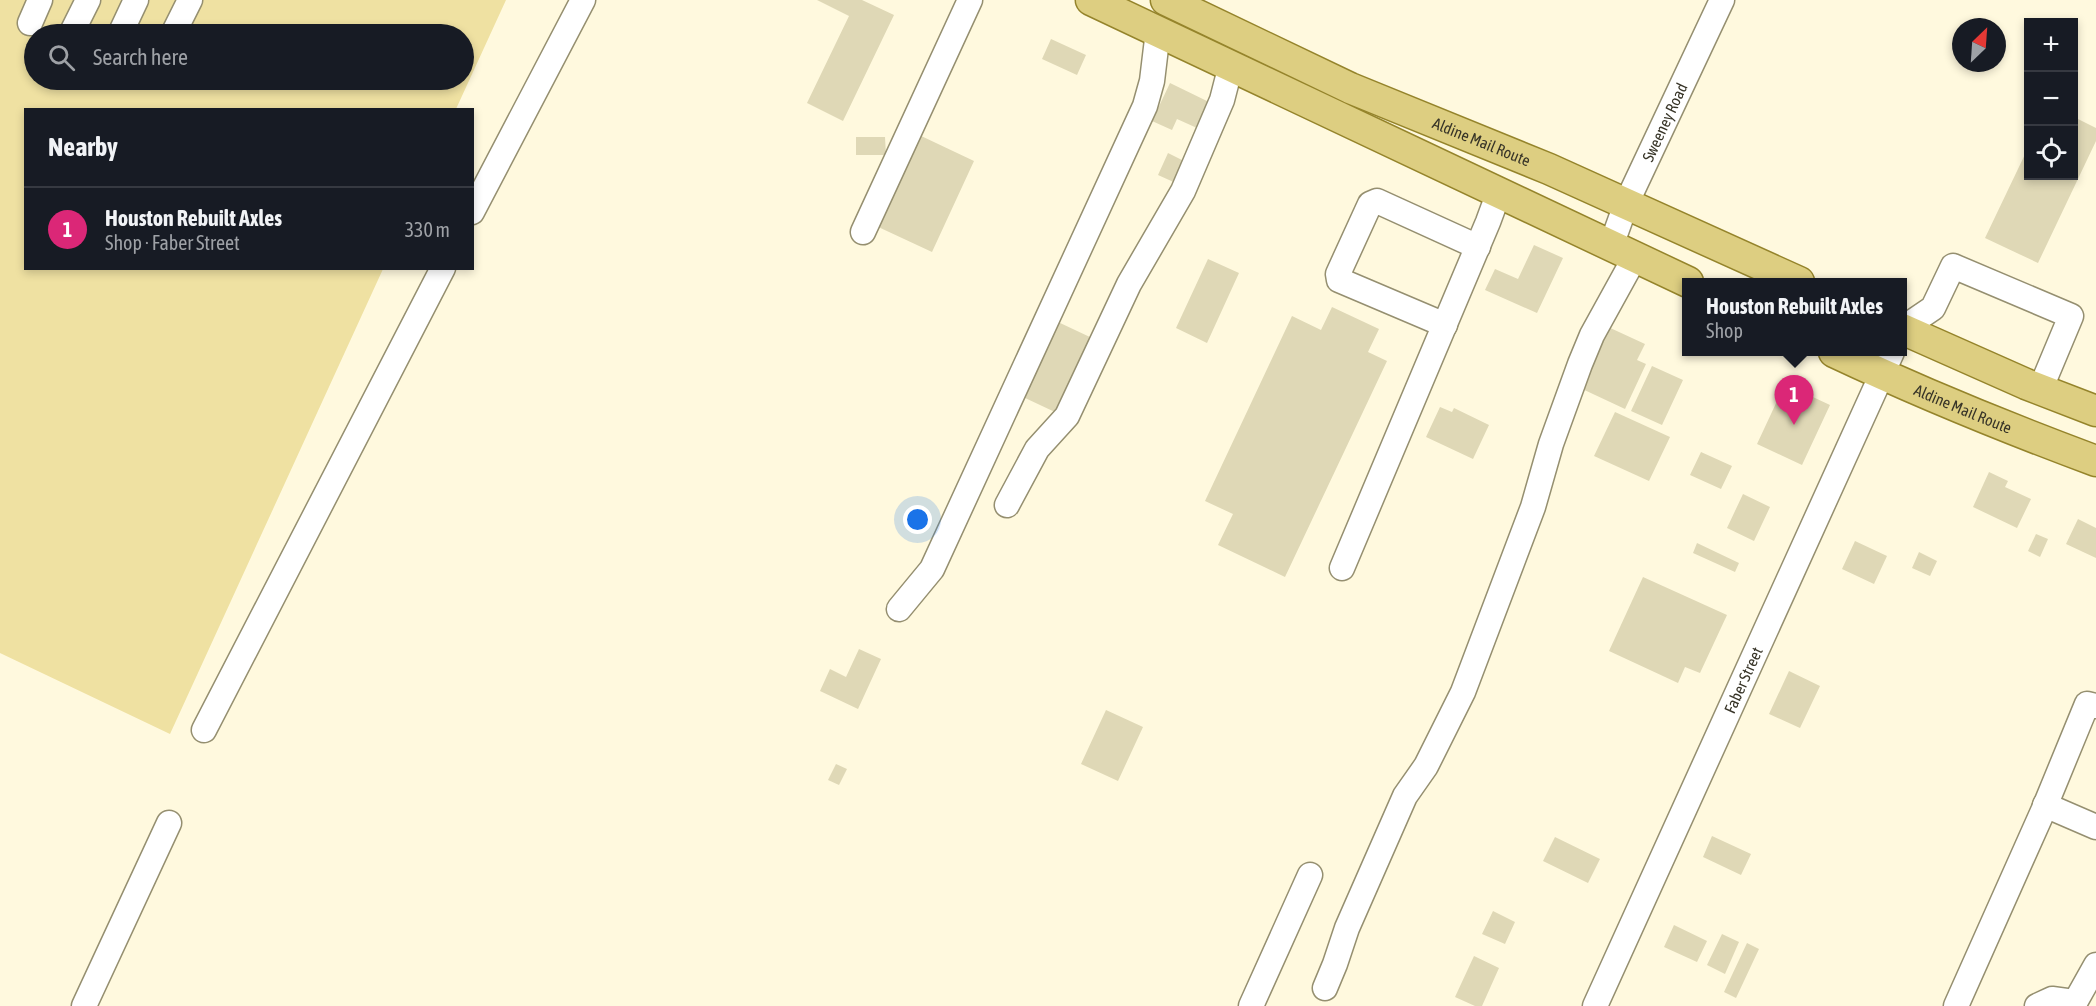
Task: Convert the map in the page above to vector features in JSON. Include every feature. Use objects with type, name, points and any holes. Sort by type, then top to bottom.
[{"type":"main road","points":[[1091,0],[1682,279]]},
{"type":"main road","name":"Aldine Mail Route","points":[[1166,0],[1350,88],[1513,154],[1790,278]]},
{"type":"main road","points":[[1231,65],[1242,35]]},
{"type":"main road","points":[[1499,192],[1513,154]]},
{"type":"main road","points":[[1907,331],[2040,390],[2096,411]]},
{"type":"main road","name":"Aldine Mail Route","points":[[1856,356],[1887,363],[2096,460]]},
{"type":"street","points":[[30,23],[40,0]]},
{"type":"street","points":[[76,24],[88,0]]},
{"type":"street","points":[[125,24],[136,0]]},
{"type":"street","points":[[178,24],[190,0]]},
{"type":"street","points":[[474,208],[583,0]]},
{"type":"street","points":[[863,232],[970,0]]},
{"type":"street","name":"Sweeney Road","points":[[1325,988],[1347,928],[1405,796],[1426,766],[1463,692],[1533,507],[1551,444],[1623,252],[1626,204],[1722,0]]},
{"type":"street","points":[[899,609],[932,569],[1145,106],[1152,81],[1158,32]]},
{"type":"street","points":[[1007,505],[1037,449],[1067,416],[1129,284],[1183,191],[1222,100],[1231,65]]},
{"type":"street","points":[[1342,568],[1499,192]]},
{"type":"street","points":[[1445,325],[1339,280],[1338,274],[1370,204],[1377,201],[1478,246]]},
{"type":"street","points":[[1907,326],[1933,308],[1953,266],[2071,316],[2040,390]]},
{"type":"street","points":[[204,730],[442,270]]},
{"type":"street","name":"Faber Street","points":[[1595,1006],[1887,363]]},
{"type":"street","points":[[1956,1006],[2087,704],[2096,706]]},
{"type":"street","points":[[2045,805],[2096,826]]},
{"type":"street","points":[[84,1006],[169,823]]},
{"type":"street","points":[[1251,1006],[1310,875]]},
{"type":"street","points":[[2037,1006],[2052,999],[2074,1004],[2096,965]]},
{"type":"shaded area","points":[[0,0],[506,0],[474,70],[474,24],[24,24],[24,90],[465,90],[456,108],[24,108],[24,270],[383,270],[170,734],[0,653]]},
{"type":"building","points":[[817,0],[862,0],[894,15],[843,121],[807,103],[849,16]]},
{"type":"building","points":[[1051,39],[1086,55],[1077,75],[1042,59]]},
{"type":"building","points":[[1170,83],[1209,102],[1197,128],[1177,119],[1172,130],[1152,121]]},
{"type":"building","points":[[2078,119],[2096,128],[2096,141],[2078,179]]},
{"type":"building","points":[[917,134],[974,161],[932,252],[874,225]]},
{"type":"building","points":[[856,137],[885,137],[886,155],[856,155]]},
{"type":"building","points":[[1168,153],[1188,163],[1178,184],[1158,175]]},
{"type":"building","points":[[2024,156],[2024,180],[2077,180],[2038,263],[1985,238]]},
{"type":"building","points":[[1534,245],[1563,258],[1537,313],[1485,290],[1495,269],[1518,279]]},
{"type":"building","points":[[1208,259],[1239,273],[1207,343],[1176,328]]},
{"type":"building","points":[[1332,307],[1379,329],[1368,352],[1387,361],[1285,577],[1218,545],[1233,514],[1205,501],[1292,316],[1321,330]]},
{"type":"building","points":[[1058,322],[1092,338],[1057,413],[1023,397]]},
{"type":"building","points":[[1606,326],[1645,344],[1637,360],[1646,364],[1625,409],[1578,387]]},
{"type":"building","points":[[1652,366],[1683,380],[1662,425],[1631,411]]},
{"type":"building","points":[[1785,384],[1830,405],[1802,465],[1757,444]]},
{"type":"building","points":[[1440,407],[1452,412],[1454,408],[1489,425],[1473,459],[1426,437]]},
{"type":"building","points":[[1615,412],[1670,437],[1649,481],[1594,456]]},
{"type":"building","points":[[1701,452],[1732,466],[1721,489],[1690,475]]},
{"type":"building","points":[[1989,472],[2008,481],[2005,487],[2031,499],[2017,528],[1973,507]]},
{"type":"building","points":[[1743,494],[1770,507],[1754,541],[1727,528]]},
{"type":"building","points":[[2078,519],[2096,528],[2096,558],[2066,544]]},
{"type":"building","points":[[2036,534],[2048,539],[2040,557],[2028,551]]},
{"type":"building","points":[[1855,541],[1887,556],[1874,584],[1842,569]]},
{"type":"building","points":[[1697,543],[1739,563],[1735,572],[1693,553]]},
{"type":"building","points":[[1919,552],[1937,561],[1930,576],[1912,568]]},
{"type":"building","points":[[1643,577],[1727,615],[1700,673],[1685,667],[1678,683],[1609,651]]},
{"type":"building","points":[[859,649],[881,659],[858,709],[820,691],[830,669],[846,677]]},
{"type":"building","points":[[1789,671],[1820,686],[1800,728],[1769,714]]},
{"type":"building","points":[[1106,710],[1143,727],[1118,781],[1081,764]]},
{"type":"building","points":[[836,764],[847,769],[839,785],[828,780]]},
{"type":"building","points":[[1712,836],[1751,854],[1741,875],[1703,857]]},
{"type":"building","points":[[1555,837],[1600,859],[1588,883],[1543,861]]},
{"type":"building","points":[[1493,911],[1515,922],[1505,944],[1482,934]]},
{"type":"building","points":[[1674,925],[1707,941],[1697,962],[1664,947]]},
{"type":"building","points":[[1722,934],[1739,942],[1725,974],[1707,965]]},
{"type":"building","points":[[1747,943],[1759,949],[1736,998],[1724,992]]},
{"type":"building","points":[[1474,956],[1499,968],[1482,1006],[1475,1006],[1455,997]]},
{"type":"place","name":"Houston Rebuilt Axles","points":[[1794,425]]}]
